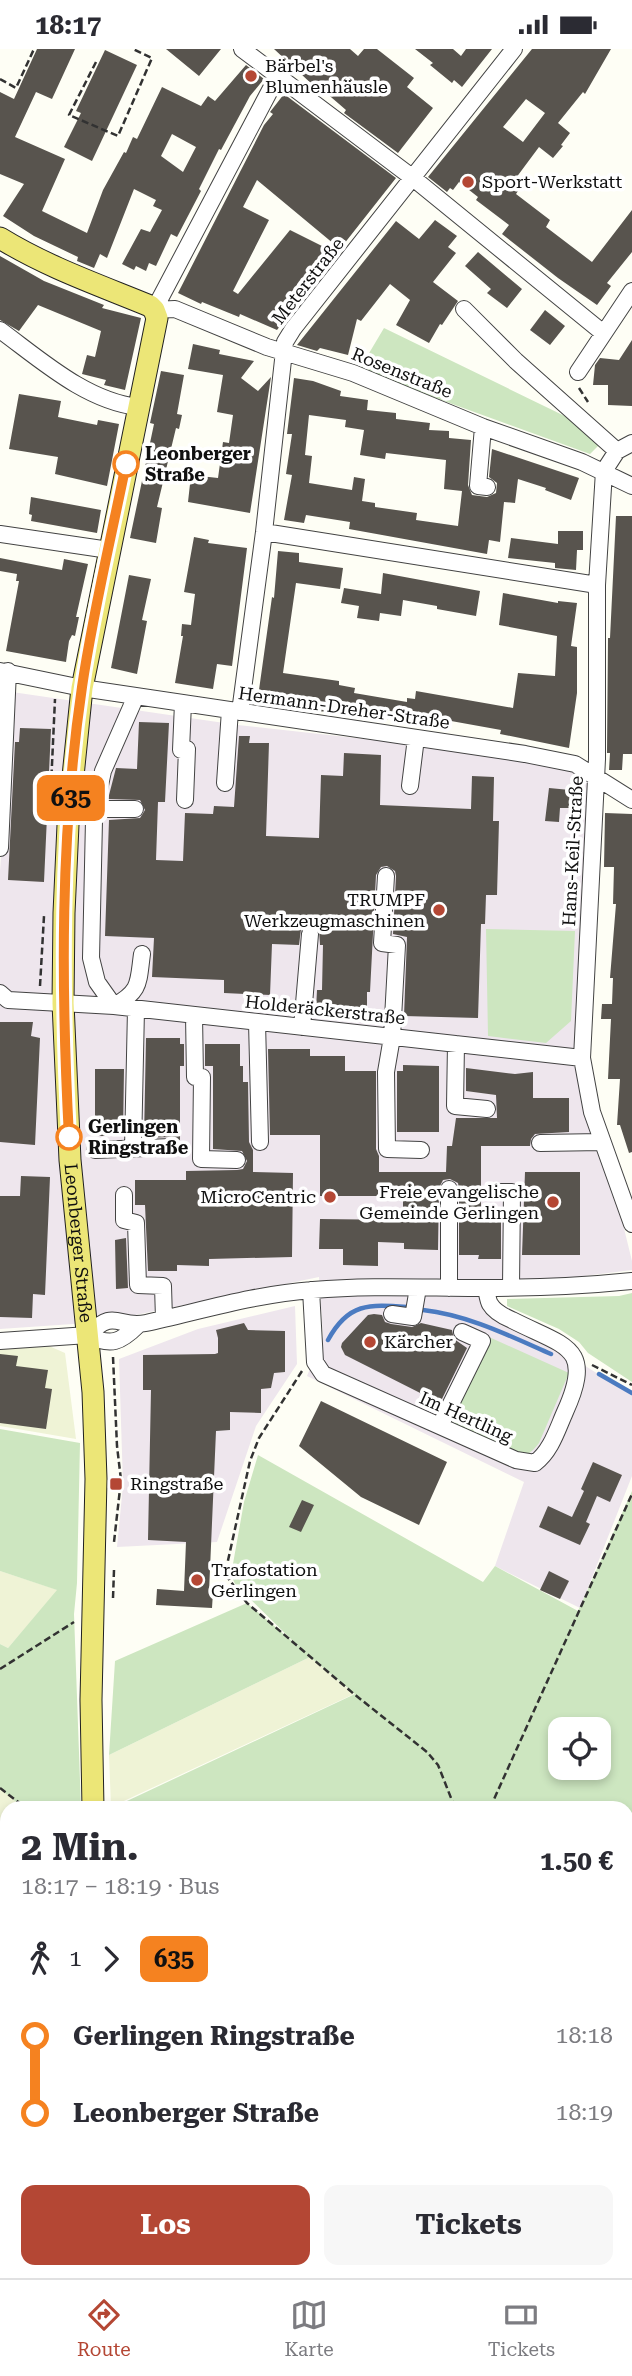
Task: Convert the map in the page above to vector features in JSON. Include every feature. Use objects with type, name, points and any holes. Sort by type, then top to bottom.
[{"type":"main road","points":[[0,238],[68,274],[119,293],[154,310]]},
{"type":"main road","name":"Leonberger Straße","points":[[93,1801],[96,1479],[93,1392],[70,1160],[63,1003],[68,825],[82,688],[157,318],[154,310]]},
{"type":"street","points":[[242,49],[413,178],[602,332]]},
{"type":"street","name":"Meterstraße","points":[[225,783],[264,532],[285,341],[514,49]]},
{"type":"street","points":[[154,310],[277,77]]},
{"type":"street","points":[[578,372],[602,332],[632,291]]},
{"type":"street","name":"Rosenstraße","points":[[154,310],[175,309],[284,351],[353,373],[483,427],[604,471],[632,486]]},
{"type":"street","points":[[464,309],[516,362],[617,451]]},
{"type":"street","points":[[0,330],[79,387],[120,405],[138,407]]},
{"type":"street","points":[[483,427],[478,487],[487,488]]},
{"type":"street","points":[[604,471],[617,451],[632,443]]},
{"type":"street","name":"Hans-Keil-Straße","points":[[604,471],[597,585],[596,778],[582,1058],[592,1112],[632,1224]]},
{"type":"street","points":[[264,532],[597,585]]},
{"type":"street","points":[[0,534],[108,550]]},
{"type":"street","points":[[0,848],[4,671]]},
{"type":"street","name":"Hermann-Dreher-Straße","points":[[4,671],[82,688],[525,754],[575,764],[632,800]]},
{"type":"street","points":[[135,809],[95,809],[103,771],[136,695]]},
{"type":"street","points":[[183,703],[181,750],[187,749],[185,800]]},
{"type":"street","points":[[410,786],[416,738]]},
{"type":"street","points":[[94,820],[91,958],[97,982],[114,1006],[130,997],[137,985],[142,954]]},
{"type":"street","points":[[386,876],[382,943],[397,945],[392,1037],[386,1072],[387,1149],[421,1150]]},
{"type":"street","points":[[302,1027],[310,934]]},
{"type":"street","name":"Holderäckerstraße","points":[[0,993],[8,1000],[114,1006],[582,1058]]},
{"type":"street","points":[[133,1149],[136,1009]]},
{"type":"street","points":[[194,1015],[195,1077],[202,1077],[201,1159],[237,1160]]},
{"type":"street","points":[[257,1022],[260,1142]]},
{"type":"street","points":[[456,1044],[455,1106],[487,1109]]},
{"type":"street","points":[[540,1143],[602,1142]]},
{"type":"street","points":[[95,1150],[171,1147]]},
{"type":"street","points":[[449,1189],[449,1288]]},
{"type":"street","points":[[498,1192],[512,1192],[512,1287]]},
{"type":"street","points":[[124,1195],[124,1220],[136,1223],[138,1285],[163,1286],[164,1319]]},
{"type":"street","points":[[88,1335],[100,1322],[114,1319],[138,1325],[311,1290],[486,1288],[632,1281]]},
{"type":"street","points":[[392,1314],[413,1317],[418,1288]]},
{"type":"street","points":[[486,1288],[490,1304],[503,1315],[560,1345],[570,1352],[578,1363]]},
{"type":"street","points":[[311,1290],[315,1362]]},
{"type":"street","points":[[0,1341],[88,1335],[103,1343],[114,1342],[128,1335],[138,1325]]},
{"type":"street","points":[[440,1426],[482,1341],[462,1332]]},
{"type":"street","name":"Im Hertling","points":[[315,1362],[323,1374],[516,1460],[535,1463],[545,1455],[575,1389],[578,1363]]},
{"type":"path","points":[[0,79],[16,88],[34,49]]},
{"type":"path","points":[[96,62],[69,115],[118,136],[152,58],[133,49]]},
{"type":"path","points":[[114,1342],[117,1446],[121,1480],[114,1548]]},
{"type":"path","points":[[315,1362],[295,1379],[281,1407],[260,1438],[250,1461],[225,1574],[247,1603],[428,1752],[438,1765],[452,1801]]},
{"type":"path","points":[[578,1363],[594,1365],[632,1385]]},
{"type":"path","points":[[493,1801],[632,1494]]},
{"type":"path","points":[[0,1669],[74,1622],[93,1618]]},
{"type":"path","points":[[0,1789],[16,1801]]},
{"type":"shaded area","points":[[12,692],[238,725],[591,764],[582,1058],[632,1270],[487,1288],[503,1315],[632,1395],[632,1476],[580,1608],[495,1566],[524,1482],[307,1376],[323,1337],[319,1277],[102,1322],[0,1329],[0,871]]},
{"type":"shaded area","points":[[295,1306],[297,1364],[256,1426],[217,1542],[117,1547],[123,1485],[119,1359],[198,1329]]},
{"type":"green space","points":[[384,328],[577,422],[599,445],[590,454],[359,370]]},
{"type":"green space","points":[[486,929],[575,931],[571,1021],[546,1043],[488,1036]]},
{"type":"green space","points":[[632,1293],[632,1382],[588,1353],[579,1342],[559,1329],[507,1306],[507,1299],[619,1296]]},
{"type":"green space","points":[[489,1337],[569,1373],[539,1443],[527,1454],[517,1455],[449,1420]]},
{"type":"green space","points":[[20,1339],[65,1353],[76,1439],[0,1426],[0,1341]]},
{"type":"green space","points":[[0,1429],[80,1443],[74,1614],[81,1801],[15,1801],[0,1789],[0,1644],[8,1648],[57,1590],[0,1571]]},
{"type":"green space","points":[[258,1455],[483,1582],[495,1566],[578,1611],[632,1491],[632,1801],[127,1801],[355,1694],[310,1657],[109,1755],[115,1661],[247,1603],[298,1646],[235,1584],[231,1575],[244,1502]]},
{"type":"green space","points":[[0,1571],[58,1590],[8,1648],[0,1644]]},
{"type":"green space","points":[[310,1657],[354,1694],[124,1801],[111,1801],[109,1755]]},
{"type":"green space","points":[[0,1788],[16,1801],[0,1801]]},
{"type":"building","points":[[37,49],[75,49],[52,99],[36,92],[15,137],[65,159],[42,211],[87,233],[103,190],[133,137],[137,139],[162,87],[201,106],[208,96],[215,101],[246,65],[264,79],[250,96],[221,150],[219,149],[177,237],[171,234],[156,266],[149,263],[146,271],[136,266],[134,270],[122,264],[141,229],[150,232],[162,210],[153,206],[156,200],[134,189],[107,258],[100,254],[94,268],[77,261],[78,257],[34,236],[3,216],[24,184],[0,174],[0,92],[14,99]],"holes":[[[172,134],[196,147],[183,172],[161,156]]]},
{"type":"building","points":[[166,49],[221,49],[199,76]]},
{"type":"building","points":[[274,49],[350,49],[358,56],[364,49],[377,49],[414,78],[407,87],[433,108],[398,153],[344,113],[346,110],[317,85],[315,87]]},
{"type":"building","points":[[415,49],[453,49],[461,56],[466,49],[492,49],[462,87],[454,80],[452,83]]},
{"type":"building","points":[[532,49],[611,49],[585,94],[583,92],[558,123],[570,133],[561,145],[563,146],[553,158],[539,147],[510,186],[518,191],[516,194],[550,220],[546,227],[592,262],[632,210],[632,252],[607,283],[611,286],[597,305],[502,234],[509,225],[476,200],[478,197],[459,182],[453,190],[450,188],[447,192],[428,177]],"holes":[[[526,99],[545,113],[523,142],[503,127]]]},
{"type":"building","points":[[105,50],[137,65],[92,161],[64,147],[81,113],[76,111]]},
{"type":"building","points":[[284,94],[396,178],[340,249],[257,180],[243,207],[269,220],[233,291],[238,294],[290,230],[336,253],[277,330],[240,314],[239,317],[202,302],[201,304],[178,293],[264,125],[273,114],[270,112]]},
{"type":"building","points":[[435,220],[457,236],[448,247],[456,253],[433,282],[458,301],[429,343],[396,325],[410,300],[390,284],[361,321],[357,319],[348,355],[297,345],[396,221],[419,239]]},
{"type":"building","points":[[478,252],[522,289],[507,308],[487,293],[491,289],[465,266]]},
{"type":"building","points":[[0,256],[44,281],[104,305],[102,308],[141,318],[125,390],[104,385],[106,380],[82,374],[87,355],[95,357],[101,331],[38,305],[19,331],[0,320]]},
{"type":"building","points":[[545,310],[565,326],[550,345],[530,330]]},
{"type":"building","points":[[632,340],[632,406],[608,405],[608,385],[593,385],[595,365],[600,358],[619,360]]},
{"type":"building","points":[[193,344],[220,350],[219,354],[254,361],[241,378],[258,391],[271,377],[250,513],[188,502],[191,475],[218,478],[223,442],[229,443],[233,415],[217,412],[223,375],[188,369]]},
{"type":"building","points":[[161,371],[184,375],[177,414],[182,415],[179,429],[176,428],[157,507],[162,508],[156,543],[130,538],[154,424],[150,423]]},
{"type":"building","points":[[294,378],[313,381],[341,391],[340,396],[368,400],[367,410],[396,413],[396,419],[430,423],[429,430],[449,431],[449,438],[471,440],[468,485],[472,495],[487,497],[496,493],[497,483],[489,477],[492,449],[579,478],[571,500],[518,479],[515,503],[504,502],[500,542],[489,540],[487,554],[349,529],[350,522],[306,515],[304,523],[284,520],[292,475],[286,474],[292,434],[287,434]],"holes":[[[309,415],[346,420],[345,427],[364,430],[360,455],[385,459],[386,453],[446,460],[444,489],[462,491],[458,526],[416,520],[417,513],[375,507],[375,503],[362,501],[365,479],[354,477],[352,490],[309,483],[312,456],[305,455]]]},
{"type":"building","points":[[19,394],[61,401],[58,417],[97,425],[98,420],[119,424],[107,486],[55,474],[58,457],[9,449]]},
{"type":"building","points":[[31,497],[101,510],[97,533],[31,521]]},
{"type":"building","points":[[616,516],[632,516],[632,754],[623,754],[622,770],[609,770],[608,638]]},
{"type":"building","points":[[558,531],[583,531],[583,550],[577,550],[576,570],[555,568],[555,563],[508,558],[511,538],[558,544]]},
{"type":"building","points":[[194,537],[209,540],[208,543],[247,548],[232,666],[217,664],[213,689],[175,683],[183,636],[182,624],[191,625],[195,594],[184,592]]},
{"type":"building","points":[[278,551],[299,553],[299,562],[343,568],[340,589],[296,583],[283,673],[339,681],[339,685],[355,688],[354,693],[407,702],[407,698],[415,699],[416,691],[513,708],[518,673],[555,676],[557,636],[499,625],[503,593],[558,603],[577,603],[571,646],[577,647],[577,693],[569,748],[500,734],[501,730],[440,719],[439,722],[388,715],[387,720],[295,708],[296,701],[258,697],[272,597],[274,598]]},
{"type":"building","points":[[0,558],[62,570],[64,559],[88,564],[76,617],[79,617],[75,636],[72,635],[69,641],[66,662],[6,651],[19,581],[16,581],[17,574],[0,571]]},
{"type":"building","points":[[383,573],[480,591],[476,616],[403,600],[401,616],[380,613],[379,621],[357,618],[359,606],[341,603],[344,588],[381,594]]},
{"type":"building","points":[[129,575],[151,579],[142,620],[147,621],[137,674],[111,668]]},
{"type":"building","points":[[139,722],[169,723],[165,802],[158,802],[156,860],[183,861],[185,813],[213,814],[214,806],[234,807],[239,736],[250,736],[249,743],[269,743],[266,836],[319,838],[321,775],[343,776],[344,753],[381,755],[380,805],[471,809],[472,776],[494,777],[493,821],[499,821],[497,895],[486,895],[485,924],[481,924],[478,1018],[404,1016],[407,937],[393,934],[396,876],[395,871],[387,866],[381,867],[376,875],[367,1011],[316,1010],[317,990],[322,990],[323,945],[320,945],[319,929],[312,924],[301,929],[299,945],[272,944],[270,995],[224,993],[224,980],[152,977],[154,938],[105,936],[109,820],[140,818],[145,810],[140,800],[108,799],[116,768],[137,769]]},
{"type":"building","points":[[20,728],[51,729],[44,882],[8,880],[15,742],[19,742]]},
{"type":"building","points":[[549,788],[570,790],[569,808],[560,808],[559,822],[545,821]]},
{"type":"building","points":[[605,813],[632,814],[632,1152],[629,1153],[620,1125],[617,1125],[620,1079],[608,1079],[611,1019],[601,1019],[602,1004],[612,1004],[613,978],[610,978],[616,904],[613,904],[614,867],[604,867]]},
{"type":"building","points":[[0,1022],[33,1022],[31,1036],[40,1038],[35,1145],[0,1142]]},
{"type":"building","points":[[146,1038],[180,1038],[180,1044],[184,1044],[184,1066],[180,1066],[180,1140],[171,1137],[144,1138]]},
{"type":"building","points":[[205,1044],[240,1044],[243,1082],[248,1082],[249,1142],[253,1150],[253,1172],[293,1173],[292,1257],[209,1259],[209,1266],[177,1265],[177,1271],[148,1271],[145,1205],[135,1205],[135,1180],[186,1180],[186,1171],[237,1170],[243,1169],[247,1161],[242,1151],[213,1149],[213,1066],[205,1066]]},
{"type":"building","points":[[268,1049],[310,1049],[310,1056],[345,1056],[345,1071],[376,1071],[376,1149],[379,1172],[446,1172],[447,1146],[452,1146],[456,1118],[497,1118],[496,1095],[466,1091],[466,1068],[515,1074],[533,1072],[533,1098],[569,1098],[569,1132],[535,1134],[530,1146],[481,1146],[481,1218],[501,1218],[501,1259],[478,1259],[479,1255],[459,1255],[459,1189],[458,1183],[450,1179],[443,1180],[439,1188],[438,1250],[404,1249],[404,1243],[378,1242],[378,1266],[343,1265],[343,1249],[319,1249],[320,1219],[403,1220],[403,1196],[320,1196],[320,1135],[270,1135]]},
{"type":"building","points":[[403,1065],[439,1066],[439,1132],[397,1132],[397,1071],[403,1071]]},
{"type":"building","points":[[95,1069],[124,1069],[123,1136],[95,1136]]},
{"type":"building","points":[[525,1172],[580,1172],[580,1255],[522,1255]]},
{"type":"building","points":[[21,1176],[50,1177],[45,1295],[33,1294],[32,1318],[0,1317],[0,1196],[20,1196]]},
{"type":"building","points":[[126,1238],[128,1288],[116,1289],[115,1240]]},
{"type":"building","points":[[368,1315],[382,1315],[385,1322],[391,1324],[412,1327],[421,1323],[452,1330],[454,1339],[467,1348],[440,1403],[345,1355],[342,1343]]},
{"type":"building","points":[[244,1323],[248,1330],[285,1331],[285,1372],[274,1373],[271,1388],[261,1389],[261,1413],[230,1412],[230,1430],[216,1431],[209,1592],[213,1592],[212,1608],[156,1605],[157,1589],[184,1591],[186,1542],[148,1540],[151,1390],[143,1390],[143,1355],[215,1354],[218,1353],[216,1330]]},
{"type":"building","points":[[0,1354],[18,1356],[16,1366],[48,1370],[45,1388],[52,1389],[46,1429],[0,1423]]},
{"type":"building","points":[[321,1401],[447,1462],[419,1525],[361,1497],[299,1446]]},
{"type":"building","points":[[593,1462],[622,1475],[610,1502],[597,1496],[586,1522],[590,1524],[580,1545],[539,1527],[548,1506],[572,1517]]},
{"type":"building","points":[[302,1500],[314,1505],[301,1532],[289,1527]]},
{"type":"building","points":[[549,1571],[569,1581],[560,1599],[540,1590]]},
{"type":"waterway","points":[[328,1340],[343,1319],[361,1309],[371,1306],[407,1307]]},
{"type":"waterway","points":[[423,1310],[472,1321],[551,1354]]},
{"type":"waterway","points":[[599,1374],[632,1393]]},
{"type":"bus line","name":"635","points":[[69,1137],[63,1003],[68,825],[82,688],[126,464]]},
{"type":"place","name":"Bärbel's Blumenhäusle","points":[[251,76]]},
{"type":"place","name":"Sport-Werkstatt","points":[[468,182]]},
{"type":"place","name":"Leonberger Straße","points":[[126,464]]},
{"type":"place","name":"TRUMPF Werkzeugmaschinen","points":[[439,910]]},
{"type":"place","name":"Gerlingen Ringstraße","points":[[69,1137]]},
{"type":"place","name":"MicroCentric","points":[[330,1197]]},
{"type":"place","name":"Freie evangelische Gemeinde Gerlingen","points":[[553,1202]]},
{"type":"place","name":"Kärcher","points":[[370,1342]]},
{"type":"place","name":"Ringstraße","points":[[116,1484]]},
{"type":"place","name":"Trafostation Gerlingen","points":[[197,1580]]}]
